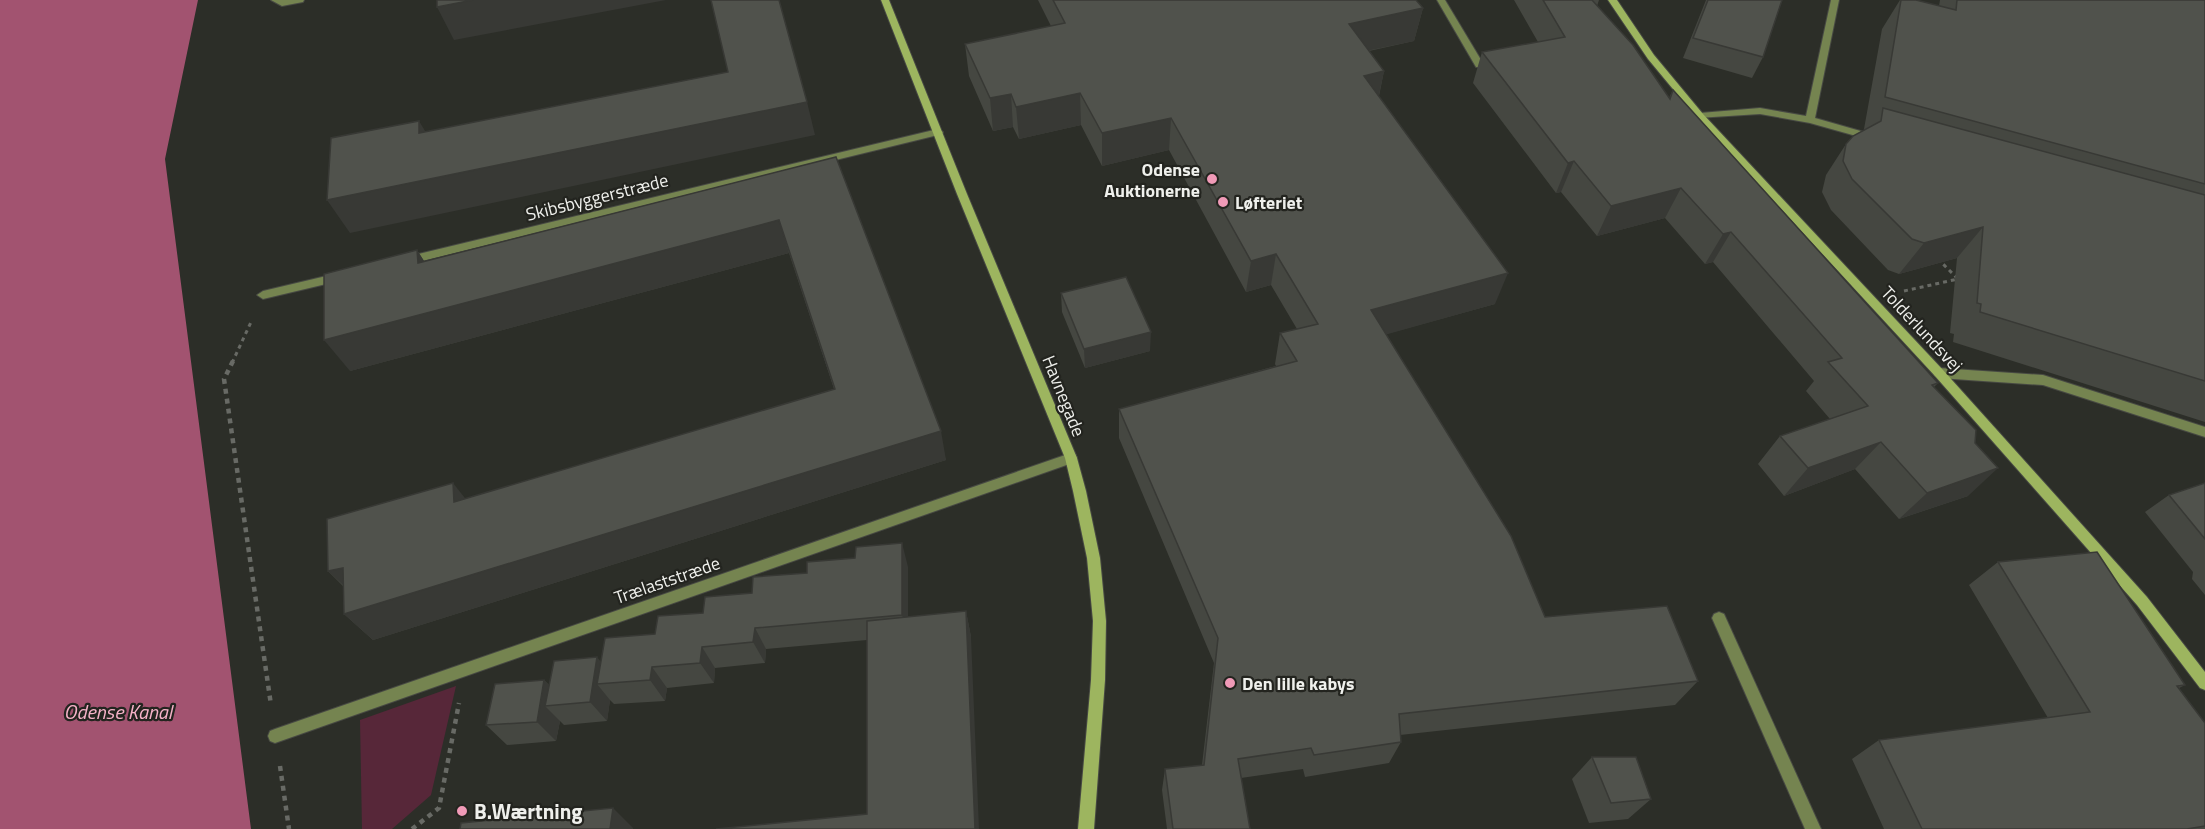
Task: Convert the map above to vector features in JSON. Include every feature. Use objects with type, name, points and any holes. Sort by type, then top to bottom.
[{"type":"street","points":[[275,0],[282,3],[300,0]]},
{"type":"street","name":"Havnegade","points":[[885,0],[1071,459],[1090,538],[1098,592],[1098,656],[1086,829]]},
{"type":"street","points":[[1441,0],[1479,65]]},
{"type":"street","name":"Tolderlundsvej","points":[[1612,0],[1651,57],[1700,116],[1939,373],[2142,601],[2205,683]]},
{"type":"street","points":[[1810,120],[1835,0]]},
{"type":"street","points":[[1700,116],[1760,111],[1810,120],[1889,142]]},
{"type":"street","name":"Skibsbyggerstræde","points":[[392,264],[938,132]]},
{"type":"street","points":[[263,295],[345,275]]},
{"type":"street","points":[[1939,373],[2043,380],[2205,432]]},
{"type":"street","name":"Trælaststræde","points":[[275,736],[1071,459]]},
{"type":"street","points":[[1719,618],[1813,829]]},
{"type":"path","points":[[1935,255],[1958,279]]},
{"type":"path","points":[[1916,288],[1958,279],[1969,282]]},
{"type":"path","points":[[263,295],[224,379],[289,829]]},
{"type":"path","points":[[412,829],[439,808],[465,670]]},
{"type":"shaded area","points":[[456,686],[431,795],[392,829],[362,829],[360,720]]},
{"type":"water","name":"Odense Kanal","points":[[0,0],[198,0],[165,159],[251,829],[0,829]]},
{"type":"building","points":[[437,0],[473,0],[437,7]]},
{"type":"building","points":[[711,0],[779,0],[807,102],[327,200],[331,138],[419,121],[419,133],[728,72]]},
{"type":"building","points":[[1053,0],[1416,0],[1423,8],[1349,24],[1384,71],[1364,76],[1508,273],[1371,310],[1511,536],[1545,617],[1667,606],[1698,681],[1399,714],[1401,742],[1314,755],[1311,748],[1238,759],[1250,829],[1173,829],[1165,769],[1204,765],[1218,638],[1119,409],[1297,361],[1280,333],[1318,324],[1276,254],[1251,261],[1171,118],[1102,133],[1080,93],[1016,107],[1011,94],[990,98],[965,44],[1065,23]]},
{"type":"building","points":[[1543,0],[1592,0],[1633,45],[1670,99],[1673,90],[1938,383],[1932,385],[1976,430],[1975,443],[1998,468],[1927,493],[1881,442],[1808,468],[1780,436],[1868,406],[1828,362],[1842,358],[1731,232],[1723,234],[1681,188],[1611,206],[1574,161],[1568,163],[1482,52],[1565,37]]},
{"type":"building","points":[[1708,0],[1782,0],[1763,57],[1693,38]]},
{"type":"building","points":[[1901,0],[1916,0],[1956,10],[1957,0],[2205,0],[2205,184],[1885,97]]},
{"type":"building","points":[[1883,108],[2205,195],[2205,381],[1980,312],[1981,304],[1977,303],[1983,227],[1924,243],[1912,239],[1852,179],[1843,161],[1846,144],[1853,136],[1881,121]]},
{"type":"building","points":[[836,157],[941,431],[344,614],[343,568],[328,571],[327,519],[453,483],[454,502],[835,389],[779,220],[324,340],[324,274],[417,250],[418,263]]},
{"type":"building","points":[[1126,277],[1151,332],[1084,349],[1061,293]]},
{"type":"building","points":[[2205,483],[2205,539],[2169,495]]},
{"type":"building","points":[[902,543],[902,615],[755,628],[753,642],[702,647],[700,663],[652,667],[650,680],[597,684],[605,638],[655,634],[658,616],[703,613],[705,597],[752,593],[753,577],[807,573],[807,562],[855,558],[856,547]]},
{"type":"building","points":[[2097,552],[2185,685],[2177,686],[2205,723],[2205,826],[2187,829],[1922,829],[1879,740],[2090,712],[1998,562]]},
{"type":"building","points":[[966,611],[975,829],[716,829],[867,814],[867,621]]},
{"type":"building","points":[[597,657],[590,702],[545,706],[554,661]]},
{"type":"building","points":[[544,680],[537,722],[486,725],[495,684]]},
{"type":"building","points":[[1592,757],[1636,757],[1651,799],[1611,803]]},
{"type":"building","points":[[613,808],[610,829],[460,829],[461,823]]},
{"type":"place","name":"Odense Auktionerne","points":[[1212,179]]},
{"type":"place","name":"Løfteriet","points":[[1223,202]]},
{"type":"place","name":"Den lille kabys","points":[[1230,683]]},
{"type":"place","name":"B.Wærtning","points":[[462,811]]}]
